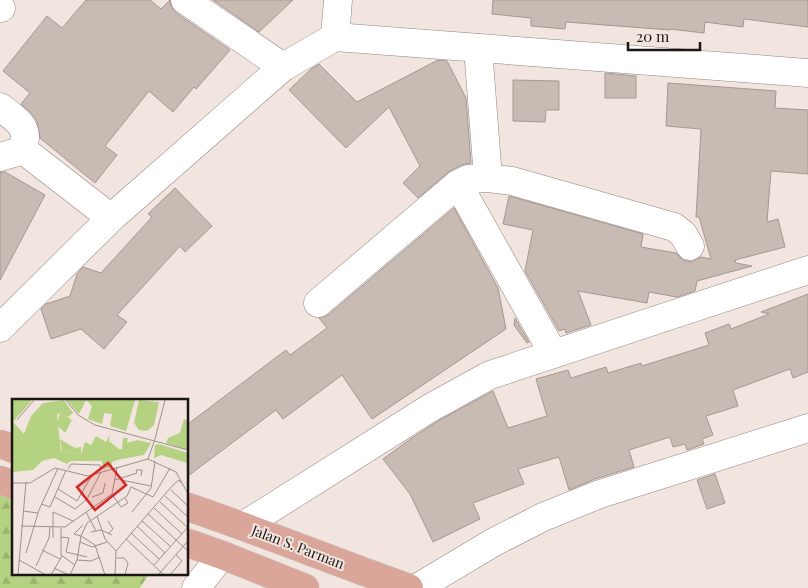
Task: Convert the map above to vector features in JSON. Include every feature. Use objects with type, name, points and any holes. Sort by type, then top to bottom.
[{"type":"main road","points":[[0,444],[12,448]]},
{"type":"main road","points":[[0,480],[12,484]]},
{"type":"main road","name":"Jalan S. Parman","points":[[189,507],[409,588]]},
{"type":"main road","points":[[189,544],[222,555],[305,588]]},
{"type":"street","points":[[185,0],[284,67]]},
{"type":"street","points":[[335,36],[338,0]]},
{"type":"street","points":[[0,328],[110,218],[284,67],[335,36],[808,73]]},
{"type":"street","points":[[478,48],[488,178]]},
{"type":"street","points":[[0,107],[21,124],[25,131],[26,137],[11,153],[110,218]]},
{"type":"street","points":[[318,303],[458,184],[468,180],[488,178],[512,181],[674,227],[683,234],[690,246]]},
{"type":"street","points":[[458,184],[553,353]]},
{"type":"street","points":[[243,526],[430,408],[490,374],[808,270]]},
{"type":"street","points":[[417,588],[494,542],[551,514],[600,494],[808,428]]},
{"type":"street","points":[[196,588],[222,555]]},
{"type":"green space","points":[[0,492],[12,497],[12,576],[148,576],[140,588],[0,588]]},
{"type":"building","points":[[86,0],[150,0],[161,9],[170,0],[171,7],[176,13],[230,50],[173,112],[149,91],[105,146],[117,155],[95,183],[40,138],[37,121],[21,104],[30,93],[3,71],[47,16],[62,28]]},
{"type":"building","points":[[213,0],[293,0],[259,32]]},
{"type":"building","points":[[493,0],[808,0],[808,27],[744,19],[743,27],[705,22],[704,33],[566,22],[565,29],[531,26],[531,18],[492,14]]},
{"type":"building","points":[[438,60],[447,61],[466,98],[471,163],[461,165],[450,171],[418,198],[403,183],[420,166],[389,107],[346,148],[289,90],[319,64],[357,102]]},
{"type":"building","points":[[605,73],[636,76],[636,98],[605,98]]},
{"type":"building","points":[[513,80],[559,81],[559,110],[546,110],[545,122],[513,121]]},
{"type":"building","points":[[668,83],[776,91],[775,108],[808,110],[808,174],[771,171],[767,222],[778,219],[785,247],[735,260],[736,263],[752,266],[697,281],[695,291],[677,297],[649,292],[647,303],[578,291],[591,325],[566,333],[565,329],[559,331],[525,271],[533,230],[503,224],[509,196],[643,234],[641,247],[676,253],[683,260],[691,262],[701,257],[711,259],[699,217],[696,217],[701,129],[666,126]]},
{"type":"building","points":[[0,172],[5,172],[45,195],[0,280]]},
{"type":"building","points":[[175,188],[212,226],[185,252],[180,246],[117,315],[127,322],[104,349],[81,329],[51,339],[41,309],[46,304],[70,296],[77,274],[83,267],[101,273],[152,217],[148,214]]},
{"type":"building","points":[[454,208],[498,288],[506,329],[372,419],[342,375],[283,419],[276,410],[189,475],[189,423],[286,350],[290,355],[327,328],[319,318],[328,315]]},
{"type":"building","points":[[808,294],[808,372],[793,378],[790,369],[733,390],[738,406],[706,416],[713,435],[702,439],[704,444],[687,450],[685,444],[673,447],[670,437],[629,450],[634,467],[595,479],[569,490],[559,457],[518,469],[524,484],[473,503],[480,519],[433,542],[410,494],[383,459],[438,421],[493,391],[508,428],[547,416],[536,379],[568,370],[571,378],[606,367],[608,373],[641,363],[642,366],[709,345],[705,333],[729,324],[731,329],[769,314],[761,312]]},
{"type":"building","points":[[515,318],[529,342],[527,343],[514,325]]},
{"type":"building","points":[[715,474],[725,503],[707,509],[697,480]]}]
